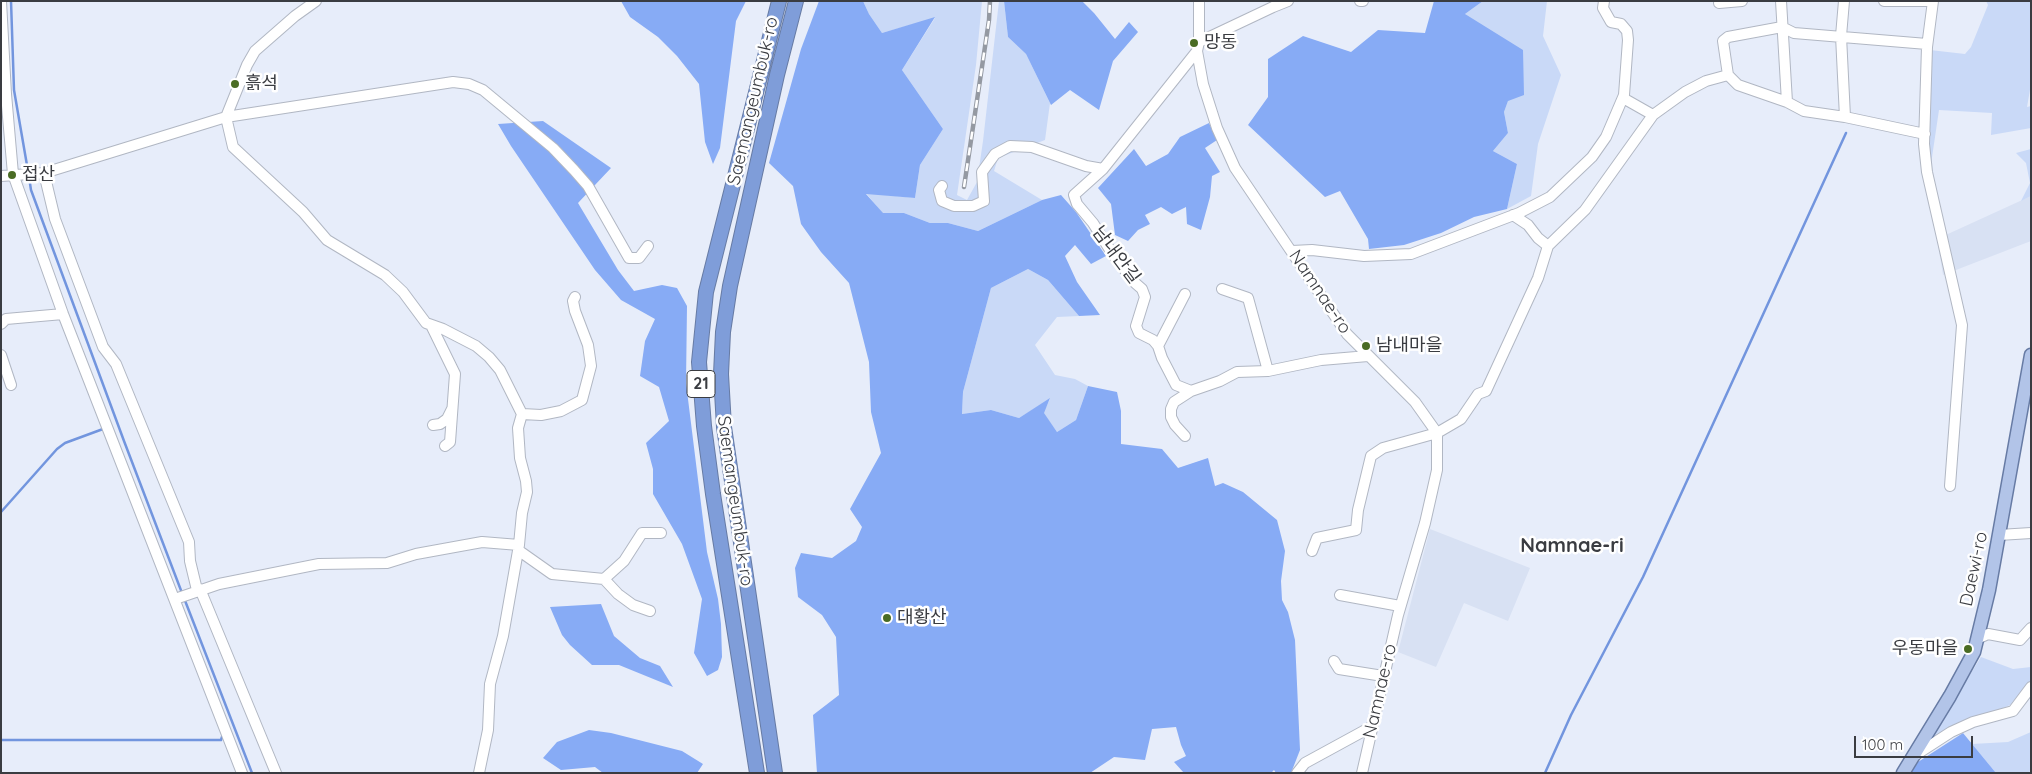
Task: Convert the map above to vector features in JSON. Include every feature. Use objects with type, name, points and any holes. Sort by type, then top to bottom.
[{"type":"highway","name":"Saemangeumbuk-ro","points":[[756,773],[713,494],[704,426],[699,362],[706,292],[779,1]]},
{"type":"highway","name":"Saemangeumbuk-ro","points":[[775,773],[724,427],[721,374],[723,332],[730,286],[777,75],[796,1]]},
{"type":"main road","name":"Daewi-ro","points":[[1903,773],[1950,696],[1974,652],[1989,590],[2031,355]]},
{"type":"street","points":[[2,1],[6,94],[16,174],[63,314],[242,773]]},
{"type":"street","points":[[295,16],[298,1]]},
{"type":"street","points":[[316,1],[295,16],[255,51],[247,65],[226,117],[233,147],[303,212],[327,240],[384,275],[403,292],[426,323],[476,346],[489,357],[500,370],[522,414],[518,428],[520,458],[527,492],[503,636],[490,684],[488,730],[479,773]]},
{"type":"street","name":"Namnae-ro","points":[[1199,1],[1198,47],[1203,84],[1220,136],[1235,168],[1347,334],[1416,402],[1437,433],[1437,470],[1420,544],[1400,606],[1362,773]]},
{"type":"street","points":[[1198,47],[1288,1]]},
{"type":"street","points":[[1292,251],[1312,250],[1364,256],[1411,254],[1513,215],[1550,197],[1592,157],[1606,138],[1623,98],[1628,40],[1626,31],[1621,24],[1610,22],[1602,8],[1604,1]]},
{"type":"street","points":[[1719,3],[1742,1]]},
{"type":"street","points":[[1781,1],[1788,102]]},
{"type":"street","points":[[1844,1],[1841,36],[1845,117]]},
{"type":"street","points":[[1884,1],[1929,1]]},
{"type":"street","points":[[1933,1],[1928,44],[1924,144],[1927,172],[1962,325],[1950,486]]},
{"type":"street","points":[[1924,134],[1845,117],[1804,111],[1788,102],[1738,84],[1728,75],[1723,41],[1728,37],[1782,27],[1794,33],[1928,44]]},
{"type":"street","name":"남내안길","points":[[1191,391],[1176,385],[1158,346],[1139,332],[1136,326],[1145,297],[1142,289],[1134,282],[1112,254],[1093,223],[1077,204],[1074,195],[1103,169],[1198,47]]},
{"type":"street","points":[[1312,551],[1316,538],[1356,530],[1358,510],[1371,456],[1384,448],[1437,433],[1461,419],[1478,394],[1486,390],[1536,284],[1548,246],[1585,210],[1653,115],[1684,92],[1706,80],[1728,75]]},
{"type":"street","points":[[1,176],[39,174],[226,117],[453,82],[469,84],[483,90],[553,148],[588,186],[629,258],[639,258],[648,246]]},
{"type":"street","points":[[1623,98],[1653,115]]},
{"type":"street","points":[[942,186],[939,190],[942,201],[954,206],[973,206],[984,200],[982,172],[995,154],[1010,146],[1032,147],[1086,166],[1103,169]]},
{"type":"street","points":[[39,174],[103,347],[116,364],[189,542],[190,561],[196,591],[276,773]]},
{"type":"street","points":[[1513,215],[1528,225],[1538,238],[1548,246]]},
{"type":"street","points":[[1222,289],[1248,298],[1268,371]]},
{"type":"street","points":[[1158,346],[1185,294]]},
{"type":"street","points":[[522,414],[542,414],[560,411],[582,400],[591,366],[588,345],[575,311],[573,301],[575,297]]},
{"type":"street","points":[[3,321],[63,314]]},
{"type":"street","points":[[431,325],[455,374],[450,442],[445,446]]},
{"type":"street","points":[[1,355],[11,384]]},
{"type":"street","points":[[1185,436],[1175,425],[1171,417],[1171,409],[1174,402],[1191,391],[1220,381],[1237,372],[1268,371],[1321,360],[1368,356]]},
{"type":"street","points":[[433,425],[440,424],[447,419],[454,406]]},
{"type":"street","points":[[604,579],[624,561],[642,533],[661,533]]},
{"type":"street","points":[[1999,536],[2031,533]]},
{"type":"street","points":[[178,598],[196,591],[318,564],[387,563],[416,554],[482,542],[518,548],[552,574],[604,579],[626,600],[650,611]]},
{"type":"street","points":[[1340,595],[1400,606]]},
{"type":"street","points":[[1977,639],[1988,634],[2020,640],[2031,628]]},
{"type":"street","points":[[1334,661],[1339,669],[1383,676]]},
{"type":"street","points":[[1914,756],[1951,732],[1973,722],[2013,711],[2031,688]]},
{"type":"street","points":[[1297,773],[1306,763],[1371,727]]},
{"type":"shaded area","points":[[621,1],[746,1],[736,21],[720,148],[713,164],[705,142],[699,84],[677,56],[658,37],[630,17]]},
{"type":"shaded area","points":[[819,1],[863,1],[882,33],[935,17],[902,70],[943,129],[920,165],[915,198],[866,194],[883,213],[904,213],[930,223],[948,223],[978,231],[1042,200],[1061,195],[1076,212],[1106,256],[1091,264],[1075,245],[1065,256],[1077,282],[1100,315],[1079,316],[1048,280],[1028,269],[991,288],[963,392],[962,414],[991,410],[1019,418],[1050,398],[1044,413],[1057,432],[1076,420],[1088,386],[1117,392],[1121,411],[1121,444],[1162,449],[1178,468],[1208,458],[1215,486],[1223,483],[1243,492],[1277,520],[1285,551],[1281,581],[1282,600],[1288,612],[1295,640],[1300,750],[1291,773],[1276,773],[1274,770],[1271,773],[1184,773],[1174,762],[1186,756],[1176,727],[1152,729],[1145,760],[1114,757],[1090,773],[817,773],[813,715],[839,695],[836,637],[822,615],[798,597],[795,568],[801,553],[832,558],[856,541],[862,527],[850,509],[881,453],[871,412],[869,362],[849,283],[821,252],[801,224],[793,186],[769,163],[801,49]]},
{"type":"shaded area","points":[[863,1],[982,1],[976,65],[957,195],[967,200],[977,182],[999,1],[1004,1],[1008,37],[1026,54],[1050,103],[1045,140],[998,158],[994,171],[1042,200],[978,231],[948,223],[930,223],[904,213],[883,214],[866,193],[915,198],[920,165],[943,129],[902,70],[935,18],[882,33]]},
{"type":"shaded area","points":[[1004,1],[1082,1],[1115,39],[1129,22],[1138,32],[1113,61],[1099,110],[1070,90],[1051,105],[1026,54],[1008,37]]},
{"type":"shaded area","points":[[1434,1],[1483,1],[1465,14],[1523,50],[1524,95],[1508,101],[1504,112],[1508,133],[1493,151],[1517,164],[1507,209],[1474,217],[1441,233],[1404,245],[1369,249],[1368,239],[1340,191],[1325,197],[1248,125],[1268,97],[1268,59],[1303,36],[1351,52],[1378,30],[1425,33]]},
{"type":"shaded area","points":[[1483,1],[1547,1],[1543,36],[1561,75],[1538,144],[1531,196],[1507,209],[1517,164],[1493,151],[1508,133],[1504,112],[1508,101],[1465,14]]},
{"type":"shaded area","points":[[1986,1],[2031,1],[2031,84],[2027,107],[2031,106],[2031,128],[1991,135],[1992,113],[1939,110],[1931,164],[1927,144],[1930,50],[1965,54],[1971,47],[1988,5]]},
{"type":"shaded area","points":[[543,121],[611,168],[578,203],[618,270],[634,291],[662,285],[677,288],[687,306],[686,383],[707,552],[718,599],[721,624],[722,657],[718,670],[707,676],[694,653],[702,599],[682,544],[653,494],[653,469],[646,443],[669,421],[659,387],[640,376],[645,341],[655,319],[621,300],[595,270],[498,124]]},
{"type":"shaded area","points":[[1209,123],[1217,140],[1205,148],[1220,172],[1212,176],[1210,197],[1201,230],[1187,224],[1186,207],[1172,214],[1161,207],[1145,215],[1150,224],[1138,230],[1128,241],[1115,235],[1111,204],[1098,188],[1134,149],[1146,166],[1168,154],[1180,137]]},
{"type":"shaded area","points":[[2031,149],[2031,196],[2021,201],[2030,183],[2026,163],[2016,153]]},
{"type":"shaded area","points":[[2031,196],[2031,241],[1943,275],[1937,239]]},
{"type":"shaded area","points":[[1028,269],[1048,280],[1079,316],[1057,317],[1035,345],[1055,375],[1075,379],[1088,386],[1076,420],[1057,432],[1043,413],[1050,399],[1019,418],[991,410],[962,414],[963,392],[991,288]]},
{"type":"shaded area","points":[[1430,529],[1530,568],[1508,621],[1464,603],[1436,667],[1398,652]]},
{"type":"shaded area","points":[[601,604],[614,636],[640,658],[660,666],[673,687],[619,665],[592,665],[562,635],[550,607]]},
{"type":"shaded area","points":[[1981,657],[2013,669],[2031,667],[2031,680],[2010,705],[1928,741]]},
{"type":"shaded area","points":[[589,730],[611,733],[682,751],[703,764],[697,773],[603,773],[595,767],[561,770],[543,758],[557,742]]},
{"type":"shaded area","points":[[2031,732],[2031,768],[2029,773],[1996,773],[1972,744],[2008,742]]},
{"type":"shaded area","points":[[1963,733],[1996,773],[1911,773],[1918,762]]},
{"type":"waterway","points":[[11,1],[14,90],[28,171]]},
{"type":"waterway","points":[[1545,773],[1571,715],[1643,577],[1846,133]]},
{"type":"waterway","points":[[29,177],[31,190],[182,593]]},
{"type":"waterway","points":[[1,512],[57,449],[65,443],[103,429]]},
{"type":"waterway","points":[[184,598],[252,773]]},
{"type":"waterway","points":[[1,740],[221,740],[223,734]]},
{"type":"railway","points":[[964,187],[989,20],[990,1]]},
{"type":"place","name":"망동","points":[[1194,43]]},
{"type":"place","name":"흙석","points":[[235,84]]},
{"type":"place","name":"접산","points":[[12,175]]},
{"type":"place","name":"남내마을","points":[[1366,346]]},
{"type":"place","name":"대황산","points":[[887,618]]},
{"type":"place","name":"우동마을","points":[[1968,649]]},
{"type":"district","name":"Namnae-ri","points":[[1572,546]]}]
